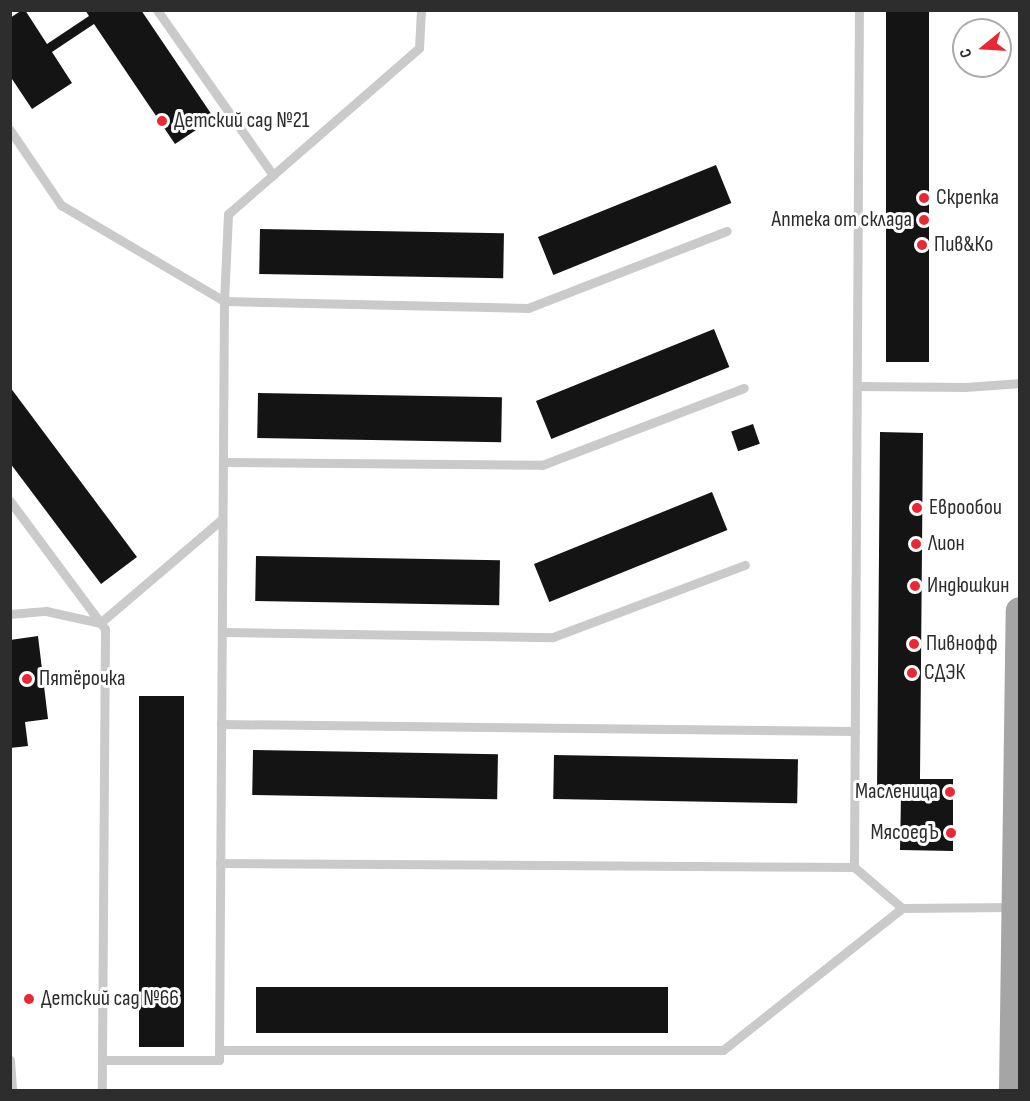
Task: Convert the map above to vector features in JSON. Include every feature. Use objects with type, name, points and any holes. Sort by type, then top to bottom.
[{"type":"main road","points":[[1013,1090],[1020,611]]},
{"type":"lane","points":[[157,10],[273,175]]},
{"type":"lane","points":[[102,1060],[219,1060],[224,301],[228,214],[419,48],[421,10]]},
{"type":"lane","points":[[854,867],[859,10]]},
{"type":"lane","points":[[10,130],[61,205],[224,301],[528,308],[727,231]]},
{"type":"lane","points":[[857,386],[965,387],[1020,383]]},
{"type":"lane","points":[[223,462],[543,465],[744,388]]},
{"type":"lane","points":[[10,501],[105,629],[102,1090]]},
{"type":"lane","points":[[100,622],[222,519]]},
{"type":"lane","points":[[222,632],[553,637],[745,566]]},
{"type":"lane","points":[[10,614],[46,611],[100,622]]},
{"type":"lane","points":[[221,723],[855,731]]},
{"type":"lane","points":[[220,863],[854,867],[902,908]]},
{"type":"lane","points":[[219,1050],[723,1050],[902,908],[1015,907]]},
{"type":"lane","points":[[10,1060],[12,1090]]},
{"type":"building","points":[[25,10],[47,44],[89,16],[85,10],[141,10],[214,118],[175,144],[94,24],[52,52],[72,83],[32,109],[10,76],[10,18]]},
{"type":"building","points":[[886,10],[929,10],[929,362],[886,362]]},
{"type":"building","points":[[716,165],[731,203],[553,275],[538,237]]},
{"type":"building","points":[[260,229],[504,233],[503,278],[259,274]]},
{"type":"building","points":[[714,329],[729,367],[551,439],[536,401]]},
{"type":"building","points":[[10,387],[137,557],[101,584],[10,463]]},
{"type":"building","points":[[258,393],[502,397],[501,442],[257,438]]},
{"type":"building","points":[[753,424],[760,444],[738,451],[731,431]]},
{"type":"building","points":[[880,432],[923,433],[920,779],[953,779],[953,851],[900,850],[901,795],[877,795]]},
{"type":"building","points":[[712,492],[727,530],[549,602],[534,564]]},
{"type":"building","points":[[256,556],[500,560],[499,605],[255,601]]},
{"type":"building","name":"Пятёрочка","points":[[38,636],[48,719],[25,722],[28,746],[10,748],[10,640]]},
{"type":"building","points":[[139,696],[184,696],[184,1047],[139,1047]]},
{"type":"building","points":[[253,750],[498,754],[497,799],[252,795]]},
{"type":"building","points":[[554,755],[798,759],[797,803],[553,799]]},
{"type":"building","points":[[256,987],[668,987],[668,1033],[256,1033]]},
{"type":"place","name":"Детский сад №21","points":[[162,121]]},
{"type":"place","name":"Скрепка","points":[[924,198]]},
{"type":"place","name":"Аптека от склада","points":[[924,220]]},
{"type":"place","name":"Пив&Ко","points":[[922,245]]},
{"type":"place","name":"Еврообои","points":[[917,508]]},
{"type":"place","name":"Лион","points":[[916,544]]},
{"type":"place","name":"Индюшкин","points":[[915,586]]},
{"type":"place","name":"Пивнофф","points":[[914,644]]},
{"type":"place","name":"СДЭК","points":[[912,673]]},
{"type":"place","name":"Пятёрочка","points":[[27,679]]},
{"type":"place","name":"Масленица","points":[[950,792]]},
{"type":"place","name":"МясоедЪ","points":[[951,833]]},
{"type":"place","name":"Детский сад №66","points":[[29,999]]}]
